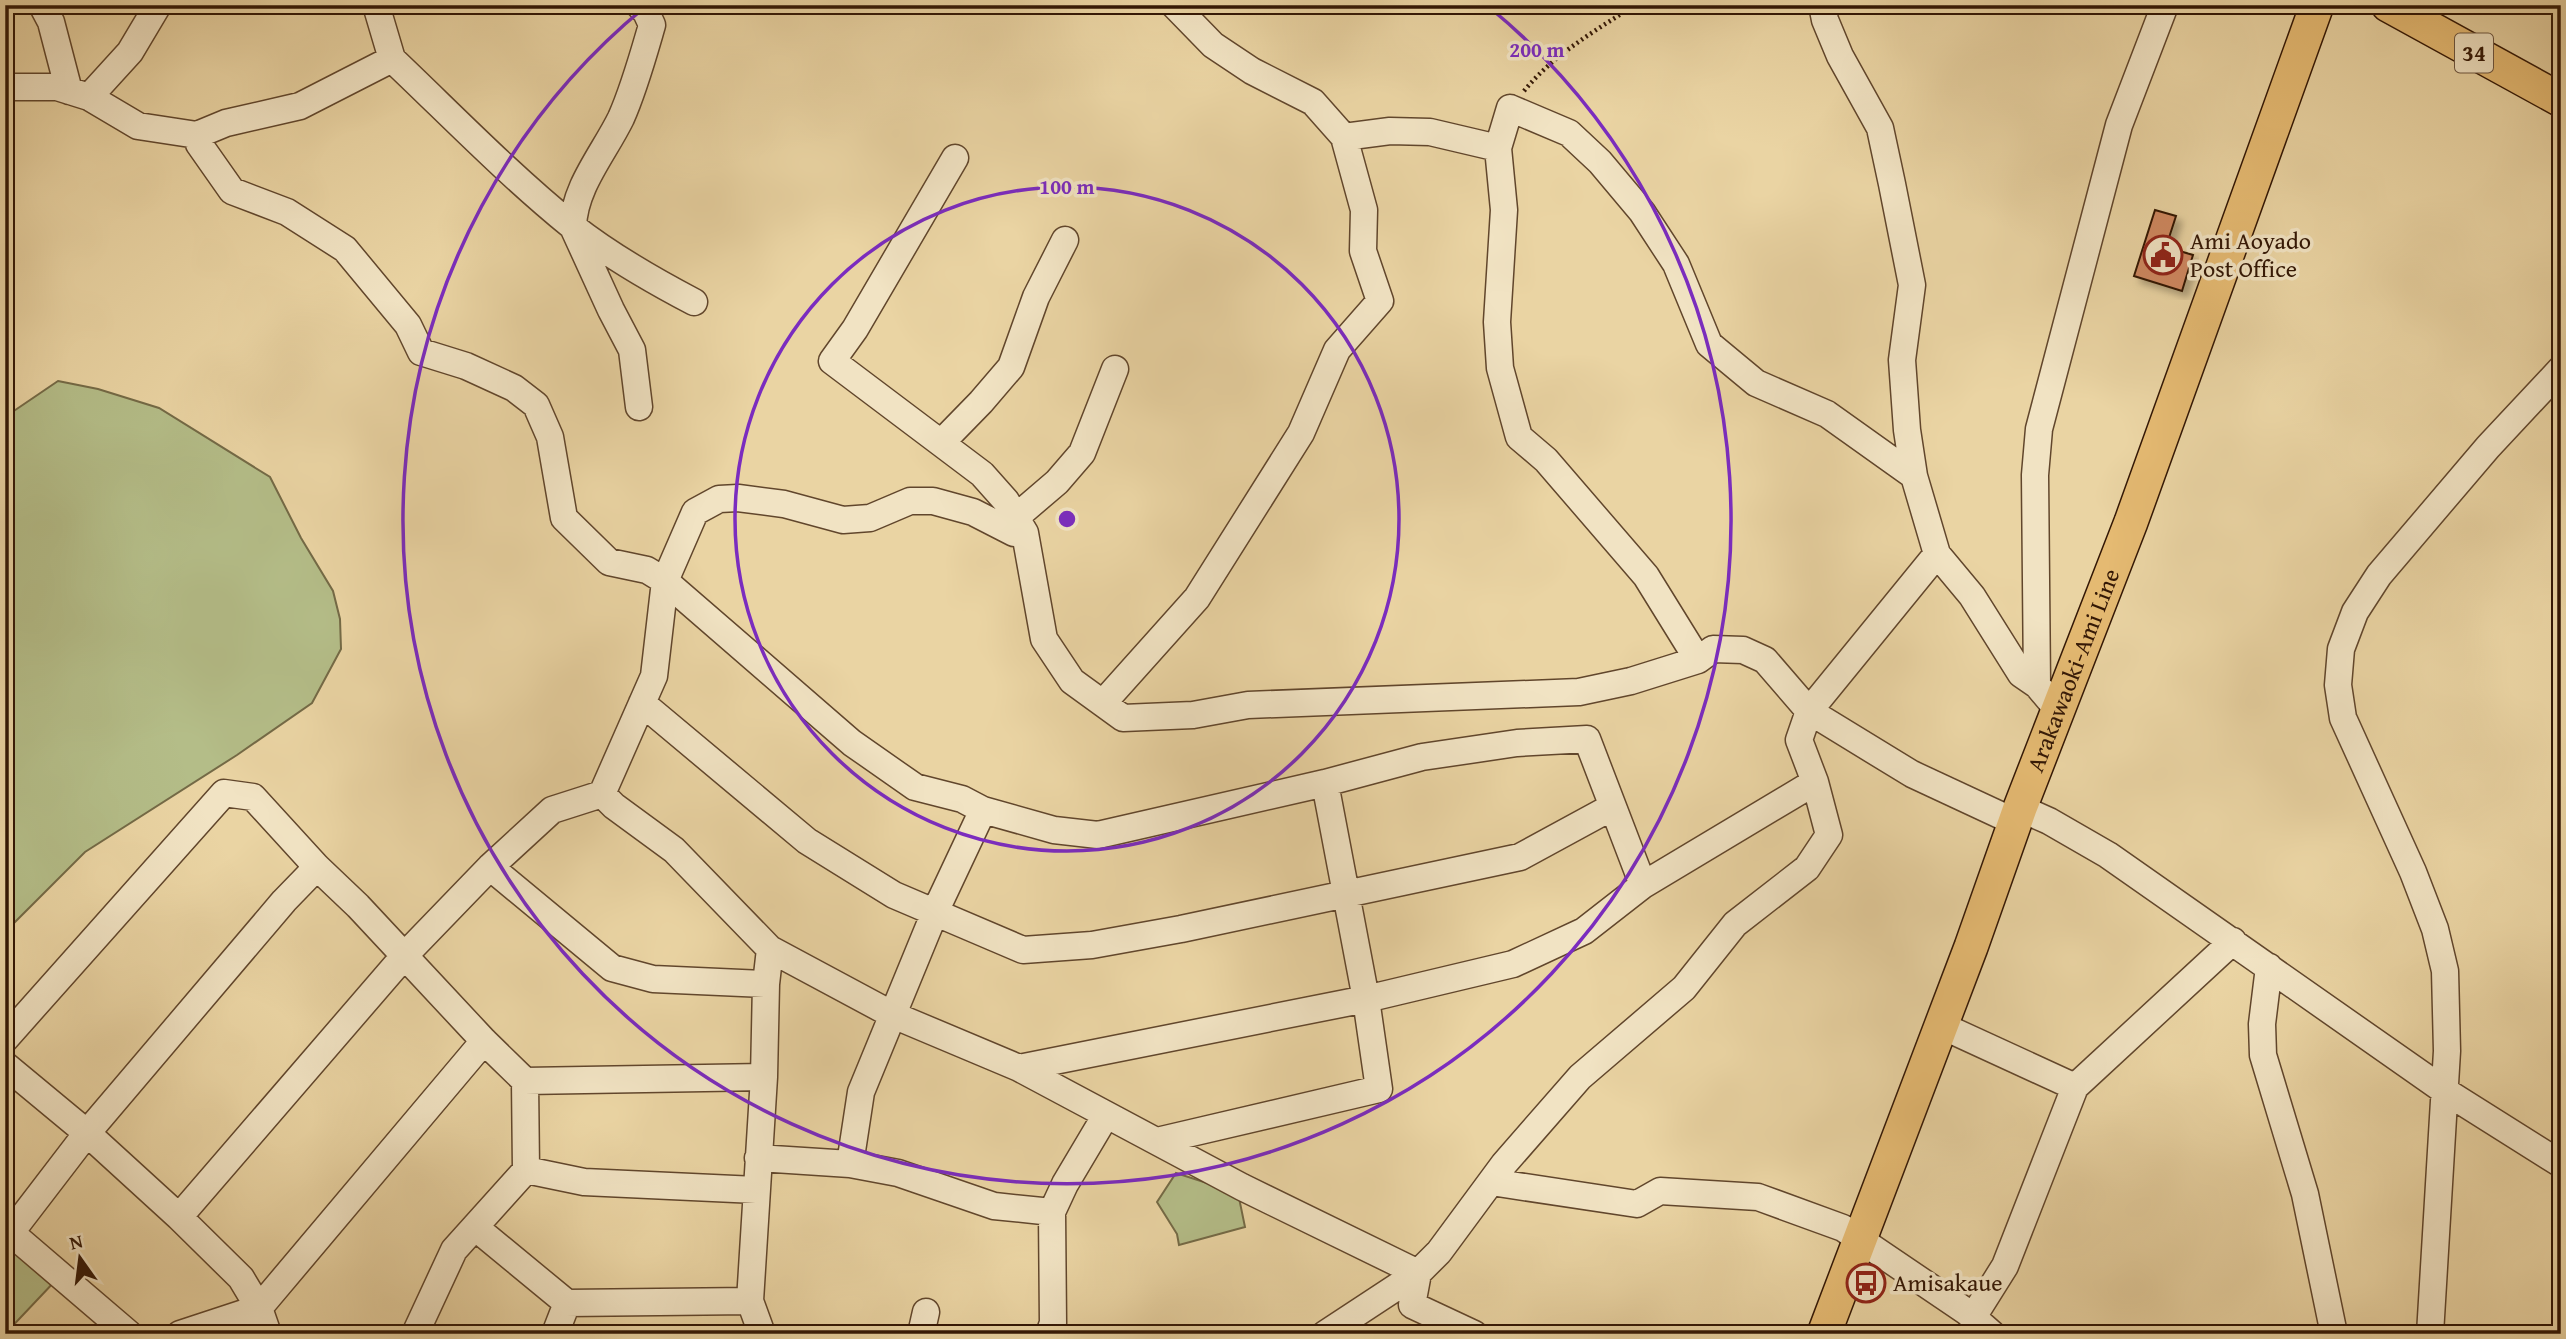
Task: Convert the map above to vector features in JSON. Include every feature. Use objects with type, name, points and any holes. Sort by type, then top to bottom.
[{"type":"main road","name":"Arakawaoki-Ami Line","points":[[1824,1334],[1971,947],[2017,815],[2048,697],[2131,522],[2317,5]]},
{"type":"main road","name":"34","points":[[2388,5],[2561,100]]},
{"type":"street","points":[[42,5],[79,94]]},
{"type":"street","points":[[79,94],[130,52],[158,5]]},
{"type":"street","points":[[376,5],[392,59],[464,128],[573,227],[642,274],[694,302]]},
{"type":"street","points":[[639,5],[652,25],[646,48],[621,118],[590,172],[574,211],[573,227],[632,350],[639,407]]},
{"type":"street","points":[[1103,704],[1197,598],[1301,433],[1337,350],[1380,300],[1363,251],[1364,210],[1344,137],[1313,102],[1252,71],[1213,45],[1174,5]]},
{"type":"street","points":[[1822,5],[1825,20],[1840,56],[1880,128],[1892,184],[1912,285],[1902,360],[1907,430],[1914,476],[1937,554],[1972,596],[2021,674],[2048,697]]},
{"type":"street","points":[[2048,697],[2035,475],[2039,429],[2119,125],[2165,5]]},
{"type":"street","points":[[5,88],[57,87],[79,94],[138,126],[197,135],[226,123],[300,106],[392,59]]},
{"type":"street","points":[[1698,660],[1646,576],[1546,460],[1519,436],[1500,368],[1497,322],[1504,210],[1498,148],[1510,108],[1569,133],[1600,162],[1642,212],[1676,264],[1709,344],[1756,383],[1827,414],[1914,476]]},
{"type":"street","points":[[1344,137],[1390,131],[1430,132],[1498,148]]},
{"type":"street","points":[[197,135],[199,144],[232,191],[287,212],[345,249],[408,325],[421,352],[466,366],[514,388],[536,405],[550,437],[564,518],[608,562],[647,570],[665,580],[852,743],[915,787],[962,799],[983,810],[1054,830],[1098,835],[1325,783],[1422,757],[1517,743],[1587,739],[1643,885]]},
{"type":"street","points":[[955,158],[855,329],[832,361],[982,474],[1006,500],[1020,525],[1044,639],[1072,681],[1123,718],[1193,715],[1248,705],[1579,692],[1632,681],[1698,660],[1713,649],[1743,650],[1765,660],[1809,710],[1912,774],[2017,815],[2067,830],[2108,855],[2445,1091],[2561,1164]]},
{"type":"street","points":[[941,443],[1011,367],[1036,297],[1065,240]]},
{"type":"street","points":[[179,1217],[405,955],[490,867],[552,810],[602,794],[654,676],[665,580],[695,512],[719,499],[738,498],[784,504],[843,520],[870,518],[910,501],[933,501],[972,512],[1014,533],[1082,453],[1115,369]]},
{"type":"street","points":[[2430,1334],[2445,1091],[2448,1017],[2445,971],[2435,929],[2413,872],[2343,718],[2338,685],[2341,649],[2355,612],[2379,575],[2488,447],[2561,369]]},
{"type":"street","points":[[1325,1334],[1418,1273],[1439,1252],[1491,1182],[1580,1077],[1684,988],[1735,924],[1807,868],[1829,835],[1815,782],[1799,740],[1809,710],[1937,554]]},
{"type":"street","points":[[642,703],[807,841],[894,895],[1023,950],[1092,945],[1520,857],[1612,807]]},
{"type":"street","points":[[1019,1068],[1366,999],[1513,964],[1584,931],[1643,885],[1815,782]]},
{"type":"street","points":[[1157,1141],[1379,1089],[1366,999],[1325,783]]},
{"type":"street","points":[[5,1040],[224,793],[253,797],[317,867],[525,1081],[526,1170],[454,1250],[415,1334]]},
{"type":"street","points":[[602,794],[614,806],[674,850],[770,949],[893,1015],[1019,1068],[1312,1222],[1418,1273]]},
{"type":"street","points":[[850,1164],[861,1092],[935,912],[983,810]]},
{"type":"street","points":[[129,1334],[8,1237],[87,1133],[284,901],[317,867]]},
{"type":"street","points":[[490,867],[612,968],[653,979],[765,984]]},
{"type":"street","points":[[1491,1182],[1637,1204],[1660,1191],[1758,1196],[1843,1228],[1983,1325],[2075,1087],[2233,942]]},
{"type":"street","points":[[762,1334],[750,1301],[764,1077],[765,984],[770,949]]},
{"type":"street","points":[[2269,967],[2262,1024],[2263,1055],[2305,1194],[2334,1334]]},
{"type":"street","points":[[1940,1025],[2075,1087]]},
{"type":"street","points":[[180,1334],[259,1308],[484,1041]]},
{"type":"street","points":[[5,1065],[87,1133],[241,1278],[259,1308],[268,1334]]},
{"type":"street","points":[[525,1081],[764,1077]]},
{"type":"street","points":[[1049,1334],[1052,1323],[1052,1212],[1065,1184],[1106,1115]]},
{"type":"street","points":[[758,1158],[850,1164],[898,1172],[994,1206],[1052,1212]]},
{"type":"street","points":[[526,1170],[584,1182],[756,1190]]},
{"type":"street","points":[[475,1228],[568,1303],[750,1301]]},
{"type":"street","points":[[1418,1273],[1412,1305],[1474,1334]]},
{"type":"street","points":[[555,1334],[568,1303]]},
{"type":"path","points":[[1510,108],[1539,72],[1570,47],[1635,5]]},
{"type":"green space","points":[[58,381],[98,389],[159,408],[270,477],[301,538],[333,591],[340,619],[341,649],[312,703],[237,755],[85,852],[5,932],[5,417]]},
{"type":"green space","points":[[1176,1173],[1238,1193],[1245,1227],[1179,1245],[1177,1234],[1157,1202]]},
{"type":"green space","points":[[12,1239],[56,1280],[5,1334],[5,1249]]},
{"type":"building","points":[[2155,210],[2176,216],[2166,247],[2193,255],[2182,291],[2134,276]]},
{"type":"place","name":"Ami Aoyado Post Office","points":[[2163,255]]},
{"type":"place","name":"Amisakaue","points":[[1866,1283]]}]
